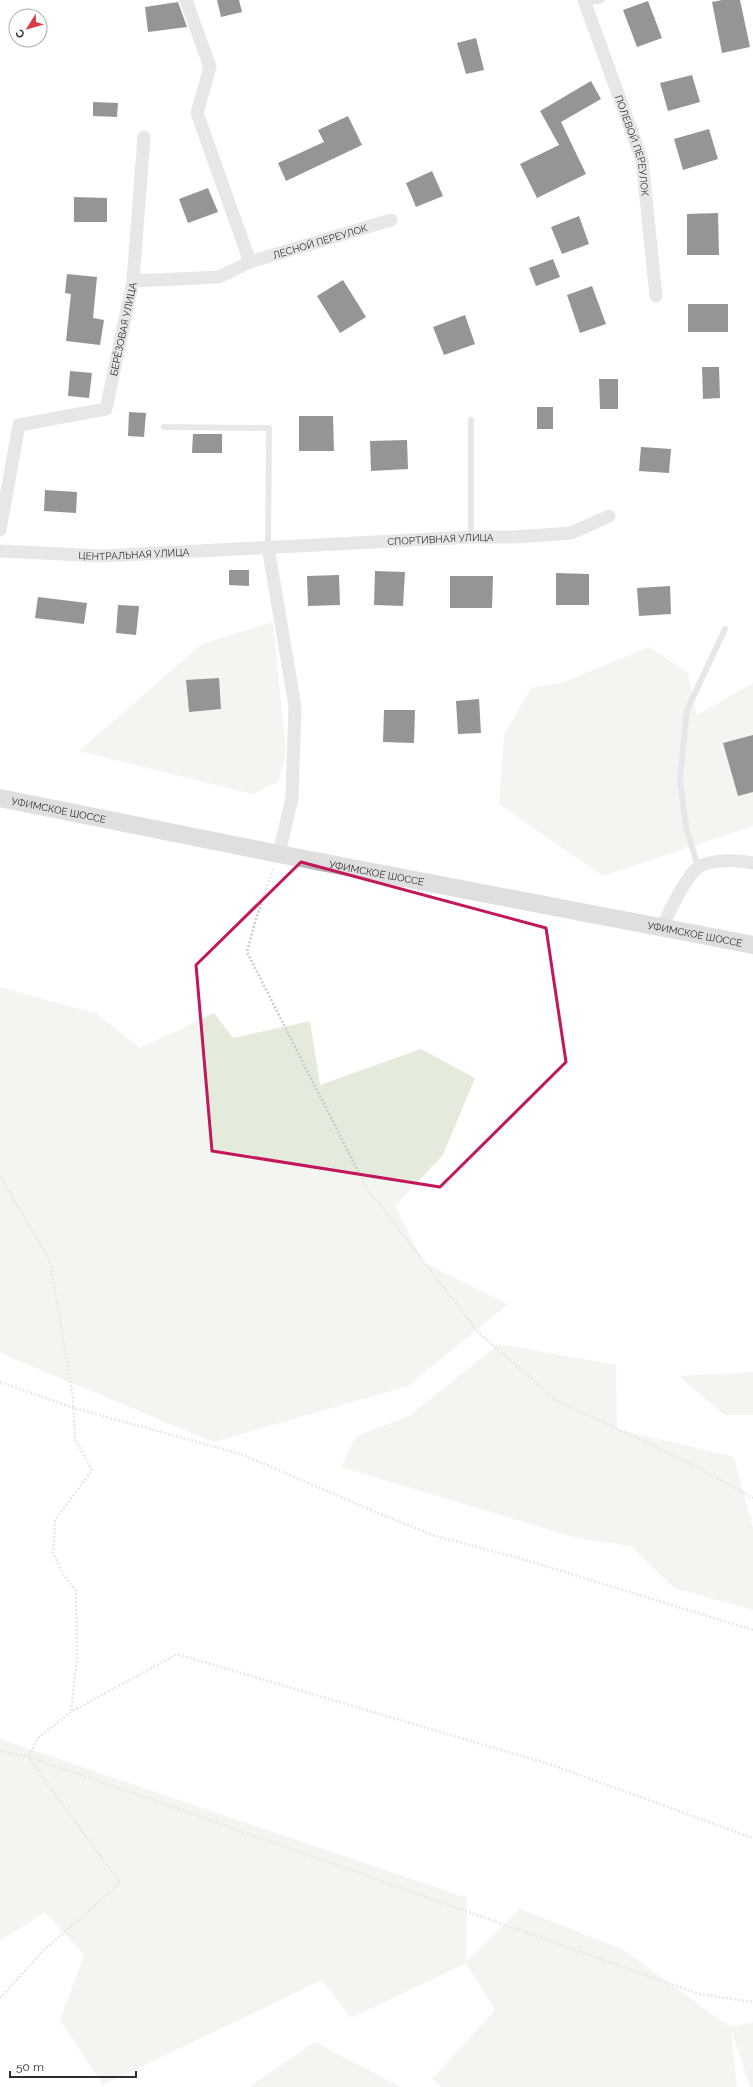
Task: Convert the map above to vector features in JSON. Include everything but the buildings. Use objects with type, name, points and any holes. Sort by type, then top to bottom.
[{"type":"main road","name":"УФИМСКОЕ ШОССЕ","points":[[0,798],[279,854],[753,945]]},
{"type":"street","points":[[186,0],[210,67],[197,113],[250,262]]},
{"type":"street","name":"ПОЛЕВОЙ ПЕРЕУЛОК","points":[[585,2],[642,160],[656,296]]},
{"type":"street","points":[[133,281],[144,137]]},
{"type":"street","name":"ЛЕСНОЙ ПЕРЕУЛОК","points":[[250,262],[391,220]]},
{"type":"street","name":"БЕРЁЗОВАЯ УЛИЦА","points":[[0,530],[19,425],[106,410],[133,281],[219,277],[250,262]]},
{"type":"street","name":"СПОРТИВНАЯ УЛИЦА","points":[[268,547],[471,537],[515,537],[570,534],[609,516]]},
{"type":"street","points":[[268,547],[295,706],[292,798],[279,854]]},
{"type":"street","name":"ЦЕНТРАЛЬНАЯ УЛИЦА","points":[[0,551],[102,556],[268,547]]},
{"type":"street","points":[[662,927],[681,889],[698,867],[723,860],[753,863]]},
{"type":"lane","points":[[585,2],[602,0]]},
{"type":"lane","points":[[471,420],[471,537]]},
{"type":"lane","points":[[164,427],[269,428],[268,547]]},
{"type":"lane","points":[[698,867],[686,827],[680,779],[687,710],[725,629]]},
{"type":"path","points":[[279,854],[255,922],[247,952],[366,1187],[478,1332],[556,1400],[700,1468],[753,1498]]},
{"type":"path","points":[[0,1176],[50,1261],[74,1408],[75,1439],[92,1470],[55,1520],[53,1553],[63,1574],[76,1592],[77,1658],[71,1712]]},
{"type":"path","points":[[0,1382],[74,1408],[241,1454],[435,1536],[526,1561],[753,1630]]},
{"type":"path","points":[[28,1757],[38,1738],[71,1712],[177,1654],[552,1765],[753,1838]]},
{"type":"path","points":[[0,1751],[28,1757],[134,1792],[699,1994],[753,2002]]},
{"type":"path","points":[[0,1998],[43,1951],[120,1883],[28,1757]]},
{"type":"highlighted area","points":[[301,862],[546,928],[566,1062],[440,1187],[212,1151],[196,965]]},
{"type":"shaded area","points":[[273,622],[286,754],[278,782],[253,794],[79,751],[202,644]]},
{"type":"shaded area","points":[[649,647],[688,672],[697,715],[753,683],[753,826],[603,876],[499,804],[504,735],[531,688],[564,682]]},
{"type":"shaded area","points":[[0,987],[97,1014],[140,1048],[214,1013],[233,1038],[310,1021],[320,1085],[421,1049],[475,1078],[443,1155],[395,1206],[424,1263],[508,1304],[408,1386],[213,1442],[0,1353]]},
{"type":"shaded area","points":[[499,1344],[616,1365],[617,1429],[734,1457],[753,1528],[753,1610],[674,1588],[631,1546],[577,1538],[341,1467],[356,1436],[409,1416]]},
{"type":"shaded area","points":[[753,1372],[753,1415],[724,1415],[679,1376]]},
{"type":"shaded area","points":[[0,1739],[467,1898],[466,1962],[520,1909],[622,1949],[730,2027],[753,2022],[753,2087],[750,2087],[731,2029],[737,2087],[442,2087],[432,2079],[495,2010],[466,1963],[351,2018],[322,1980],[103,2085],[60,2020],[84,1955],[45,1912],[0,1941]]},
{"type":"shaded area","points":[[315,2042],[401,2087],[249,2087]]}]
